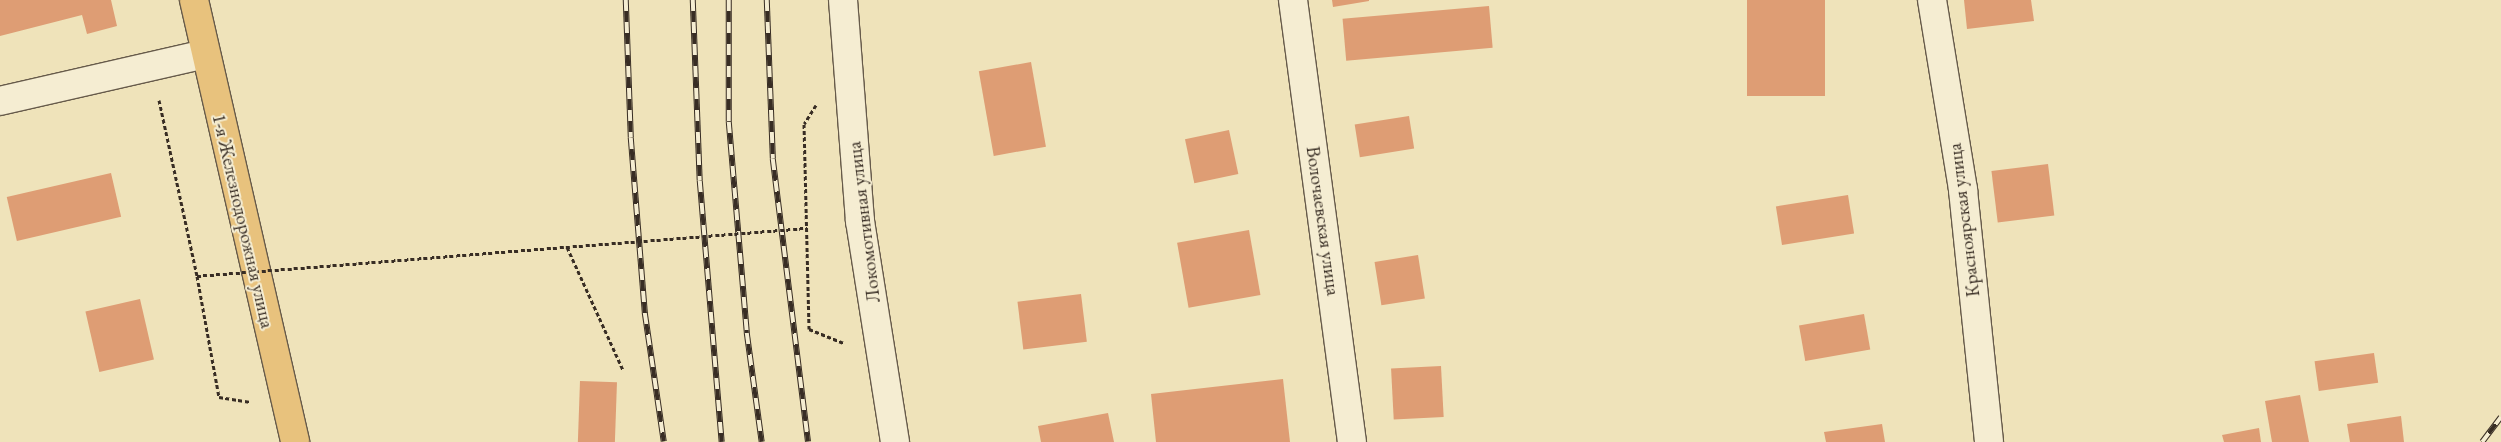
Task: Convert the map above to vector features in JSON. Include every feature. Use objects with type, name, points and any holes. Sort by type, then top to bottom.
[{"type":"main road","name":"1-я Железнодорожная улица","points":[[194,0],[295,442]]},
{"type":"street","name":"Локомотивная улица","points":[[843,0],[860,221],[895,442]]},
{"type":"street","name":"Волочаевская улица","points":[[1293,0],[1352,442]]},
{"type":"street","name":"Красноярская улица","points":[[1932,0],[1963,190],[1989,442]]},
{"type":"street","points":[[0,101],[205,54]]},
{"type":"path","points":[[804,124],[809,329]]},
{"type":"path","points":[[164,129],[197,276],[218,397]]},
{"type":"path","points":[[197,276],[807,228]]},
{"type":"path","points":[[567,247],[623,370]]},
{"type":"building","points":[[0,0],[111,0],[117,26],[87,34],[82,15],[0,36]]},
{"type":"building","points":[[1332,0],[1369,0],[1369,1],[1333,7]]},
{"type":"building","points":[[1747,0],[1825,0],[1825,96],[1747,96]]},
{"type":"building","points":[[1964,0],[2031,0],[2034,21],[1967,29]]},
{"type":"building","points":[[1489,6],[1493,48],[1346,61],[1343,19]]},
{"type":"building","points":[[1031,62],[1046,147],[994,156],[979,71]]},
{"type":"building","points":[[1409,116],[1414,149],[1360,157],[1355,125]]},
{"type":"building","points":[[1229,130],[1238,174],[1194,183],[1185,139]]},
{"type":"building","points":[[2048,164],[2054,216],[1998,223],[1991,171]]},
{"type":"building","points":[[111,173],[121,217],[17,241],[7,197]]},
{"type":"building","points":[[1848,195],[1854,234],[1782,245],[1776,206]]},
{"type":"building","points":[[1249,230],[1260,295],[1189,308],[1177,243]]},
{"type":"building","points":[[1418,255],[1425,298],[1381,305],[1375,262]]},
{"type":"building","points":[[1081,294],[1087,342],[1023,349],[1017,302]]},
{"type":"building","points":[[140,299],[154,359],[99,372],[85,312]]},
{"type":"building","points":[[1864,314],[1870,349],[1805,361],[1799,325]]},
{"type":"building","points":[[2374,353],[2378,383],[2319,391],[2315,361]]},
{"type":"building","points":[[1441,366],[1444,417],[1394,420],[1391,369]]},
{"type":"building","points":[[1283,379],[1290,442],[1156,442],[1151,394]]},
{"type":"building","points":[[580,381],[617,382],[615,442],[578,442]]},
{"type":"building","points":[[2300,395],[2309,442],[2272,442],[2265,401]]},
{"type":"building","points":[[1108,413],[1114,442],[1041,442],[1038,426]]},
{"type":"building","points":[[2401,416],[2404,442],[2350,442],[2347,424]]},
{"type":"building","points":[[1882,424],[1885,442],[1826,442],[1824,432]]},
{"type":"building","points":[[2259,428],[2261,442],[2224,442],[2222,435]]},
{"type":"railway","points":[[626,0],[631,138],[645,313],[664,442]]},
{"type":"railway","points":[[693,0],[700,181],[722,442]]},
{"type":"railway","points":[[729,0],[729,122],[747,333],[762,442]]},
{"type":"railway","points":[[767,0],[773,159],[808,442]]},
{"type":"railway","points":[[2482,442],[2501,417]]}]
